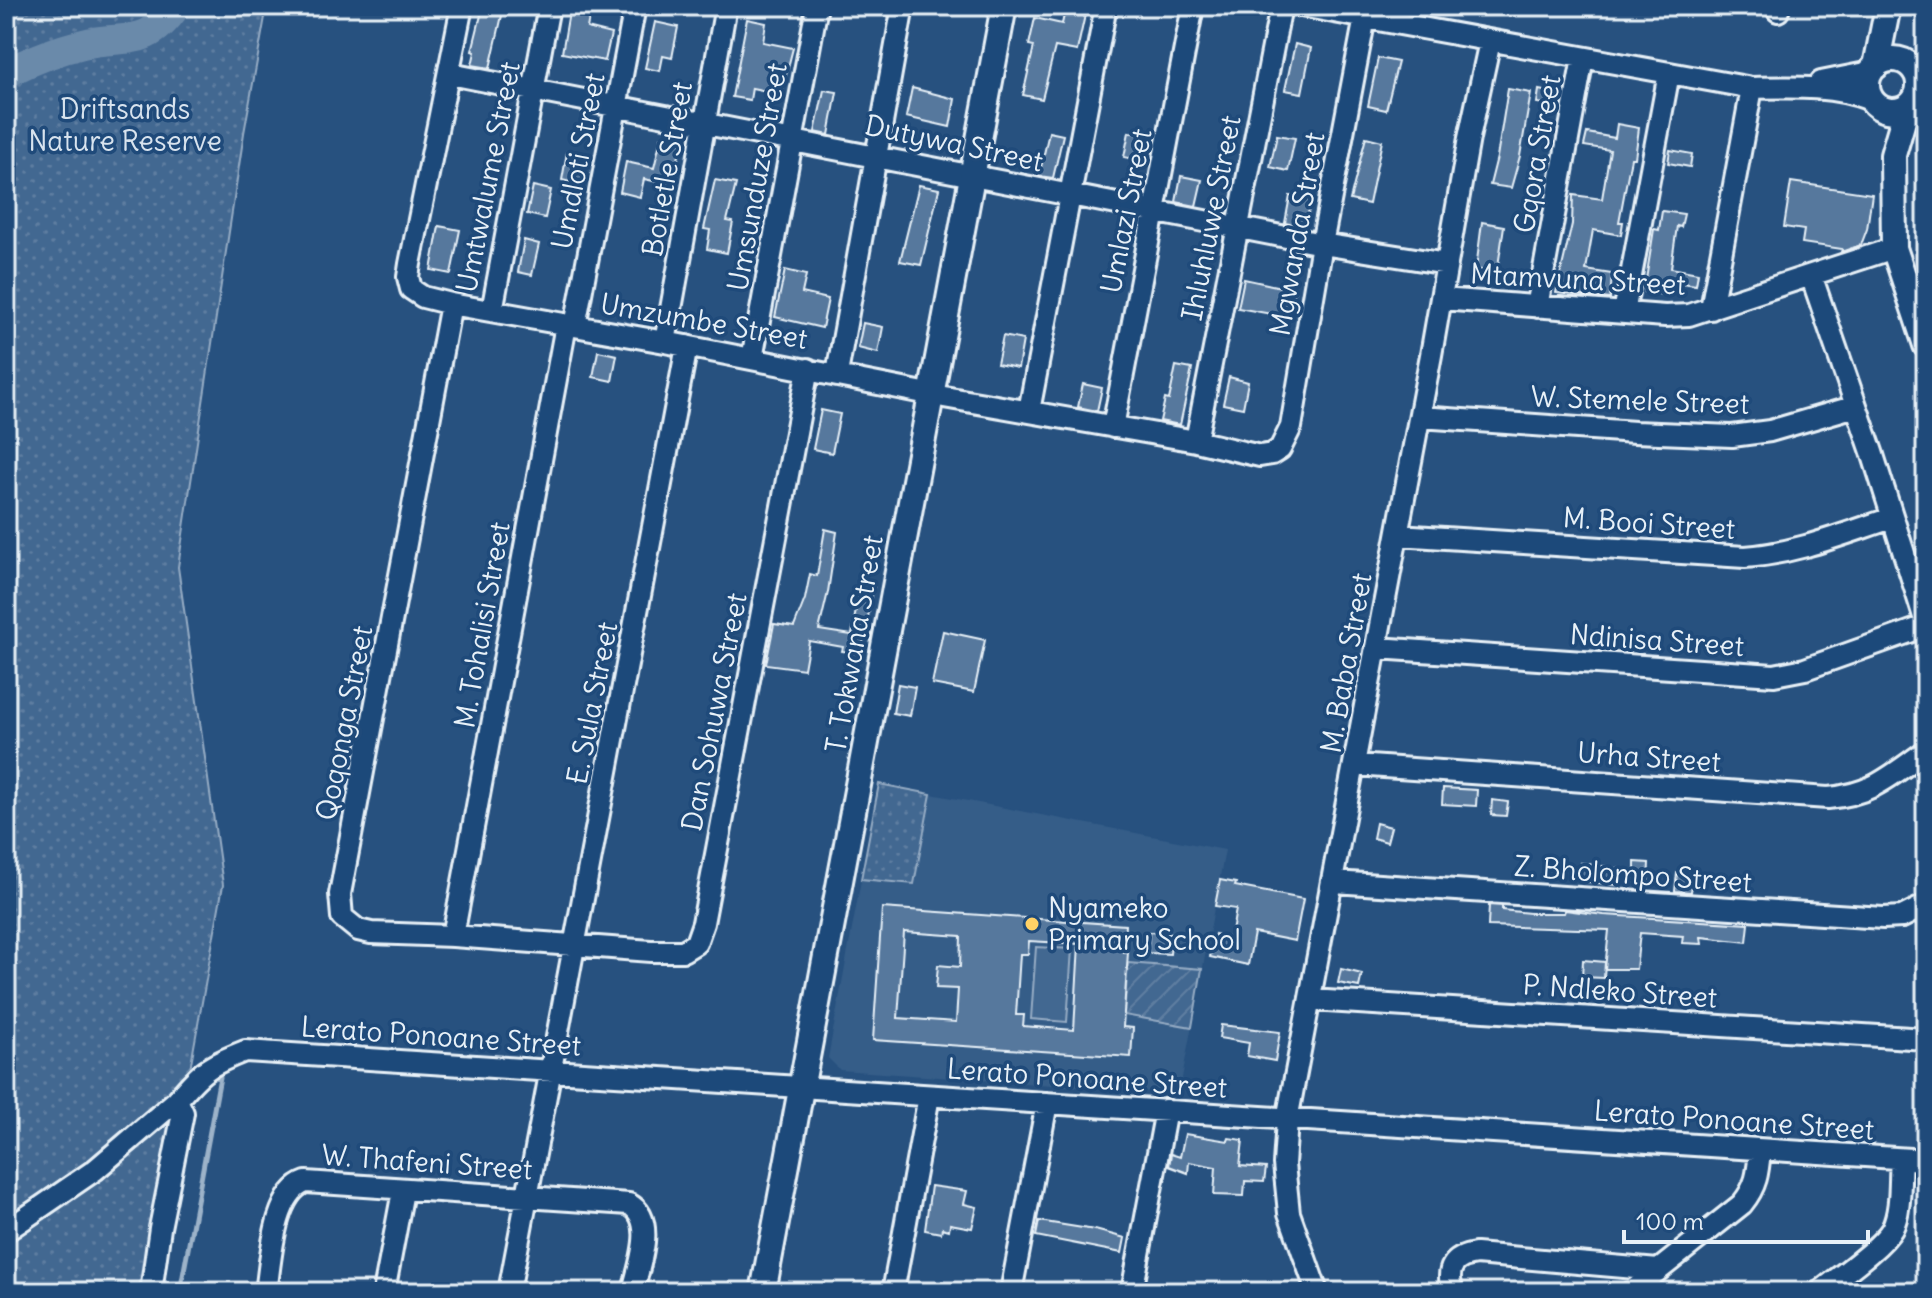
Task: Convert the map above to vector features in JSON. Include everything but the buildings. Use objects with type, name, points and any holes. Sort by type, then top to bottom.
[{"type":"street","name":"Umzumbe Street","points":[[462,6],[408,277],[411,289],[423,297],[1196,441],[1260,456],[1272,454]]},
{"type":"street","name":"Umtwalume Street","points":[[492,311],[549,6]]},
{"type":"street","name":"Umdloti Street","points":[[571,325],[635,6]]},
{"type":"street","name":"Botletle Street","points":[[665,342],[726,6]]},
{"type":"street","name":"Umsunduze Street","points":[[752,359],[817,6]]},
{"type":"street","points":[[837,374],[903,6]]},
{"type":"street","name":"T. Tokwana Street","points":[[763,1292],[1004,6]]},
{"type":"street","points":[[1029,411],[1106,6]]},
{"type":"street","name":"Umlazi Street","points":[[1113,427],[1193,6]]},
{"type":"street","name":"Ihluhluwe Street","points":[[1196,441],[1281,6]]},
{"type":"street","points":[[1301,6],[1752,88],[1805,86],[1855,94],[1894,111],[1916,99]]},
{"type":"street","points":[[1888,10],[1919,82],[1916,99],[1893,155],[1894,248],[1926,345]]},
{"type":"street","points":[[1888,10],[1867,83],[1893,155]]},
{"type":"street","name":"Mgwanda Street","points":[[1272,454],[1286,441],[1291,427],[1365,17]]},
{"type":"street","name":"M. Baba Street","points":[[1317,1292],[1289,1213],[1284,1164],[1287,1120],[1334,882],[1469,138],[1490,41]]},
{"type":"street","name":"Gqora Street","points":[[1537,307],[1583,58]]},
{"type":"street","points":[[1805,86],[1873,69],[1880,62],[1897,59],[1915,68]]},
{"type":"street","points":[[1624,313],[1669,73]]},
{"type":"street","name":"Dutywa Street","points":[[450,74],[1322,244],[1447,264]]},
{"type":"street","points":[[1711,309],[1752,88]]},
{"type":"street","name":"Mtamvuna Street","points":[[1441,299],[1689,315],[1894,248]]},
{"type":"street","points":[[1811,275],[1926,625]]},
{"type":"street","name":"Qoqonga Street","points":[[451,304],[340,907],[342,917],[358,930],[371,933],[576,946]]},
{"type":"street","name":"M. Tohalisi Street","points":[[453,936],[571,325]]},
{"type":"street","name":"E. Sula Street","points":[[509,1292],[687,346]]},
{"type":"street","name":"Dan Sohuwa Street","points":[[576,946],[683,951],[691,948],[700,936],[808,369]]},
{"type":"street","name":"W. Stemele Street","points":[[1420,417],[1732,436],[1770,431],[1856,406]]},
{"type":"street","name":"M. Booi Street","points":[[1398,535],[1745,557],[1773,555],[1813,545],[1892,518]]},
{"type":"street","name":"Ndinisa Street","points":[[1377,648],[1774,675],[1805,669],[1926,625]]},
{"type":"street","name":"Urha Street","points":[[1355,765],[1828,798],[1853,796],[1872,788],[1926,751]]},
{"type":"street","name":"Z. Bholompo Street","points":[[1334,882],[1883,918],[1902,917],[1926,905]]},
{"type":"street","name":"P. Ndleko Street","points":[[1311,1000],[1926,1039]]},
{"type":"street","name":"Lerato Ponoane Street","points":[[177,1100],[200,1072],[245,1051],[1926,1160]]},
{"type":"street","points":[[893,1292],[929,1096]]},
{"type":"street","points":[[6,1231],[95,1170],[177,1100],[183,1113],[160,1228],[151,1292]]},
{"type":"street","points":[[1011,1292],[1047,1103]]},
{"type":"street","points":[[1132,1292],[1166,1110]]},
{"type":"street","points":[[1631,1292],[1742,1204],[1758,1179],[1760,1150]]},
{"type":"street","points":[[1820,1292],[1882,1241],[1892,1228],[1898,1201],[1901,1159]]},
{"type":"street","name":"W. Thafeni Street","points":[[266,1292],[281,1208],[295,1186],[306,1182],[403,1191],[619,1203],[636,1208],[644,1220],[645,1232],[633,1292]]},
{"type":"street","points":[[384,1292],[403,1191]]},
{"type":"street","points":[[1453,1292],[1450,1280],[1455,1261],[1462,1256],[1476,1254],[1658,1270]]},
{"type":"shaded area","name":"Nyameko Primary School","points":[[879,784],[1225,850],[1179,1094],[840,1070],[828,1058]]},
{"type":"green space","name":"Driftsands Nature Reserve","points":[[6,6],[267,6],[244,133],[178,567],[223,885],[150,1292],[6,1292]]},
{"type":"green space","points":[[879,784],[931,794],[914,884],[861,879]]},
{"type":"green space","points":[[1036,947],[1072,949],[1067,1022],[1031,1019]]},
{"type":"green space","points":[[1128,963],[1202,969],[1192,1027],[1124,1015]]},
{"type":"waterway","points":[[6,73],[73,46],[145,35],[165,20],[176,6]]},
{"type":"waterway","points":[[180,1292],[220,1077]]},
{"type":"place","name":"Nyameko Primary School","points":[[1032,924]]}]
